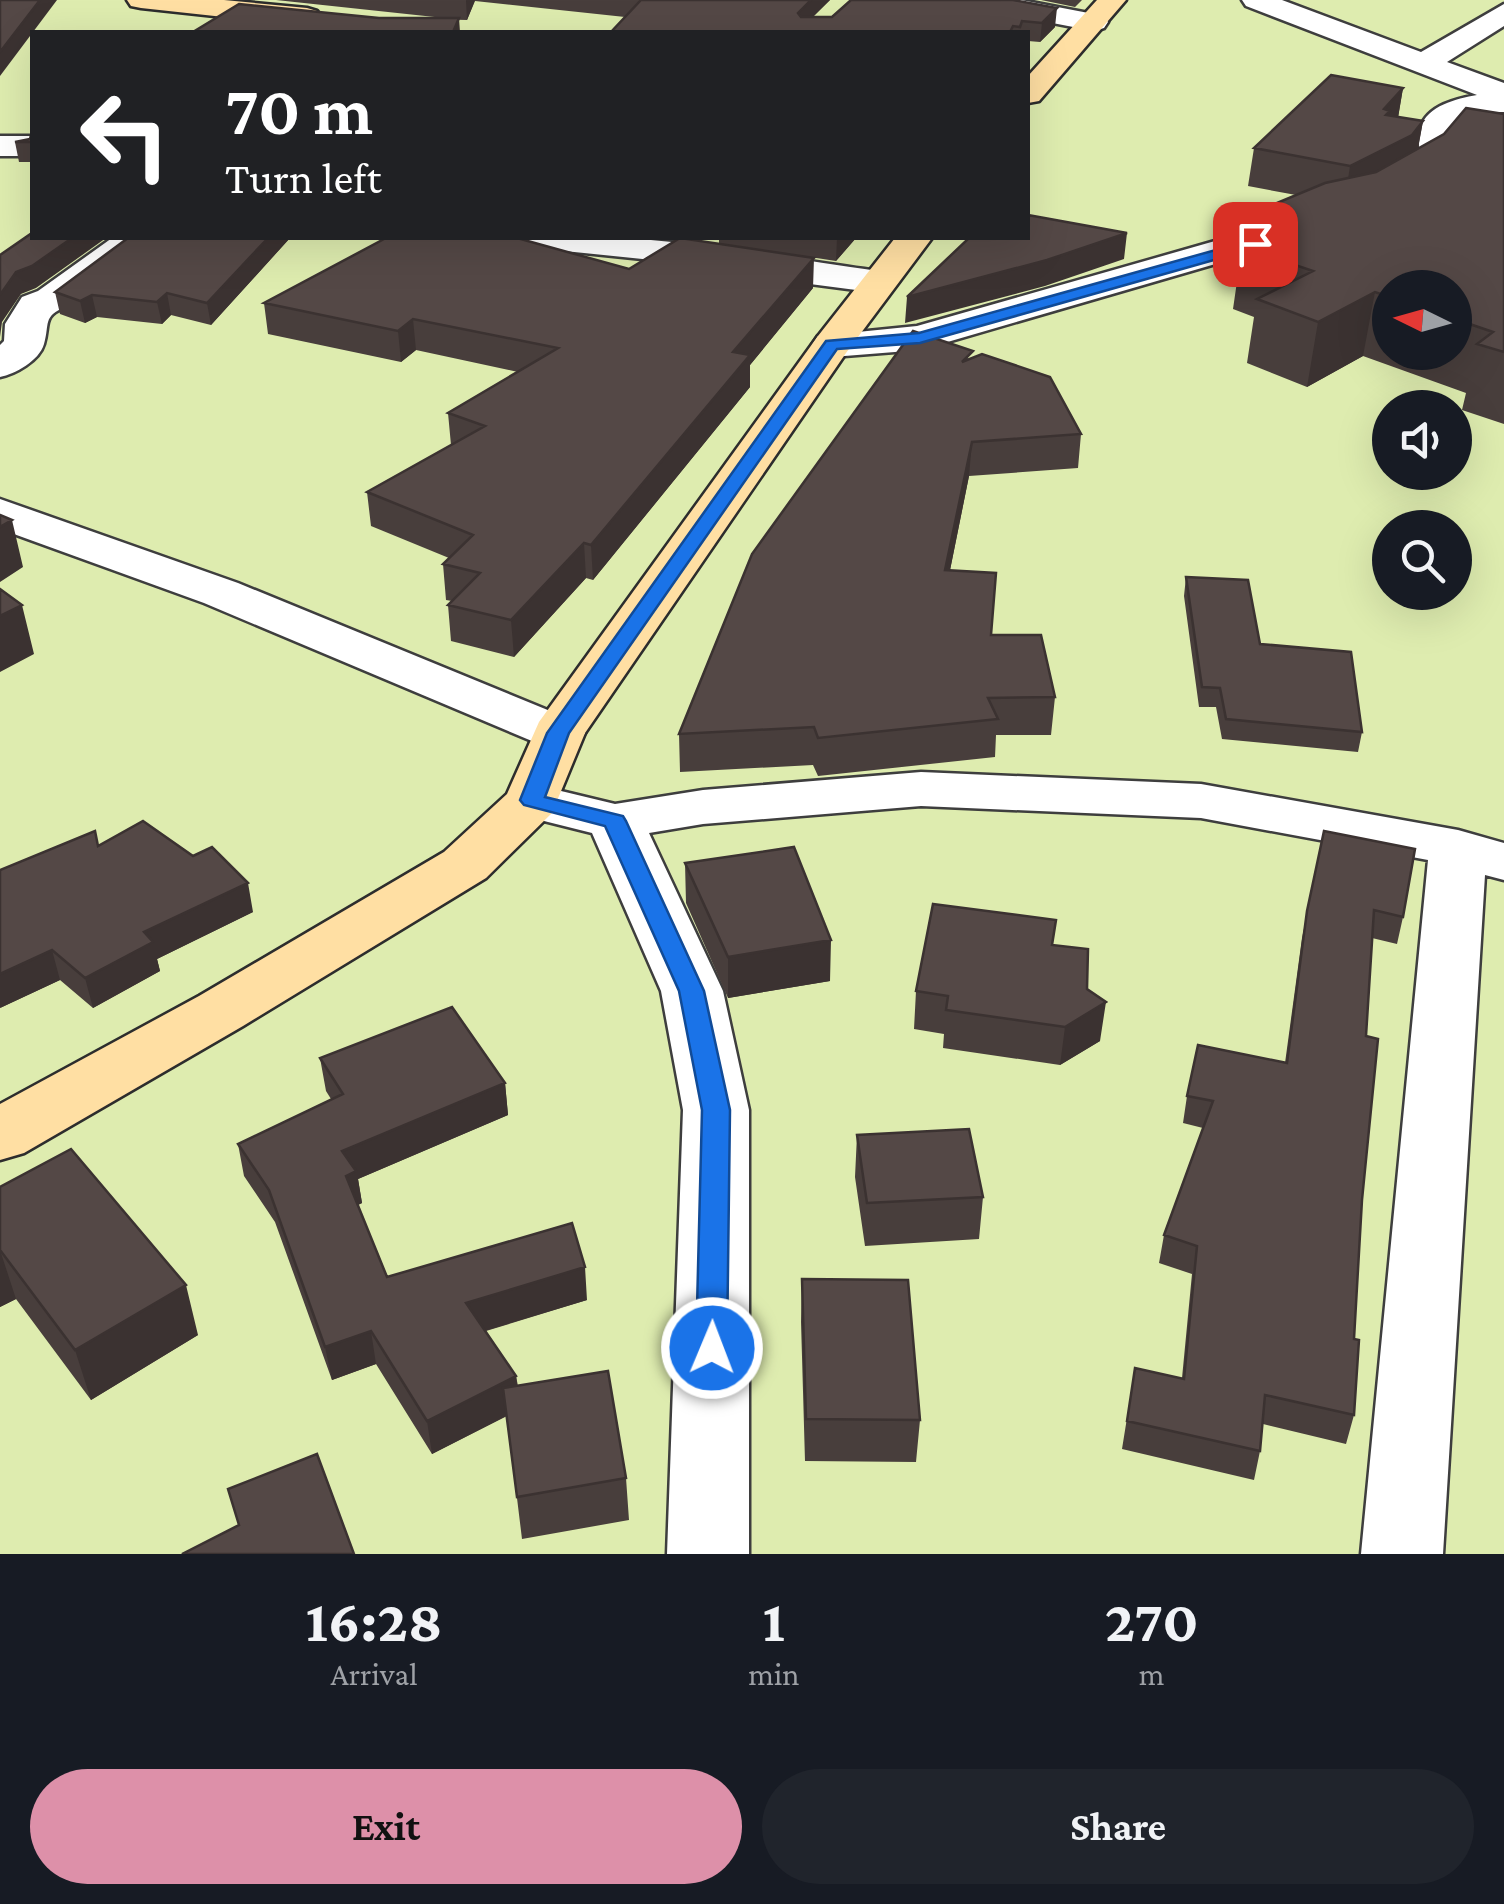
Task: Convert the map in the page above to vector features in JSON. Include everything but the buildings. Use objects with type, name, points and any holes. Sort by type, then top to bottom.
[{"type":"main road","points":[[141,0],[232,4],[334,20]]},
{"type":"main road","points":[[1030,89],[1103,11]]},
{"type":"main road","points":[[0,1135],[237,1002],[465,866],[532,800],[558,733],[832,344],[912,240]]},
{"type":"street","points":[[975,0],[1103,11]]},
{"type":"street","points":[[1256,0],[1504,94]]},
{"type":"street","points":[[1256,0],[1355,69]]},
{"type":"street","points":[[1426,62],[1504,13]]},
{"type":"street","points":[[832,344],[920,338],[1362,215],[1419,182],[1435,165],[1440,149],[1423,119],[1504,102]]},
{"type":"street","points":[[0,146],[30,146]]},
{"type":"street","points":[[0,365],[24,344],[25,324],[18,306],[52,299],[132,240]]},
{"type":"street","points":[[576,240],[701,254],[749,265],[879,282]]},
{"type":"street","points":[[0,513],[221,594],[558,733]]},
{"type":"street","points":[[532,800],[615,821],[704,807],[921,788],[1201,802],[1481,855],[1441,1097],[1402,1554]]},
{"type":"street","points":[[615,821],[692,991],[716,1110],[699,1551]]},
{"type":"green space","points":[[0,0],[1504,0],[1504,1554],[0,1554]]},
{"type":"route","points":[[712,1348],[716,1110],[692,991],[615,821],[532,800],[558,733],[832,344],[920,338],[1255,244]]}]
